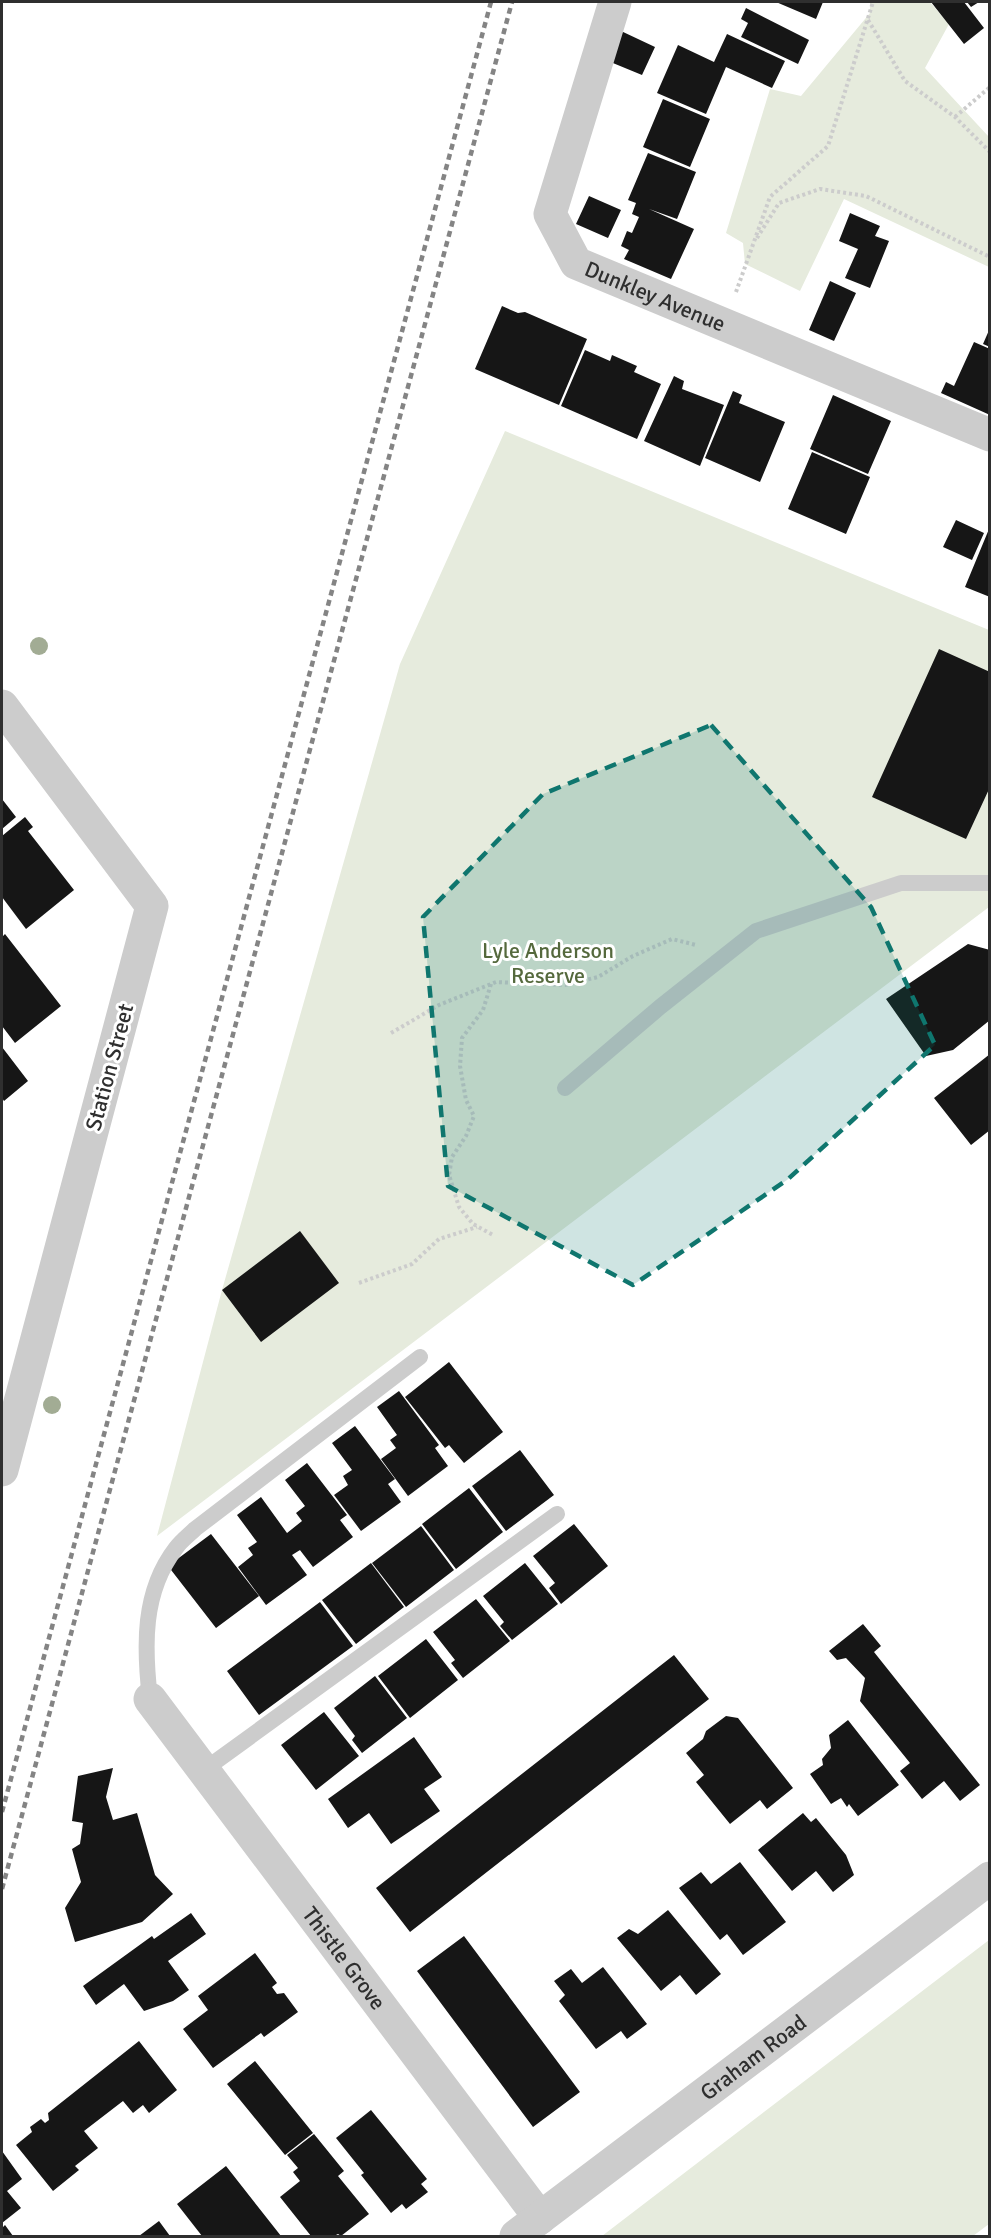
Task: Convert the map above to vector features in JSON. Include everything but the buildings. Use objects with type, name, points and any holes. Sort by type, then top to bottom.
[{"type":"street","name":"Dunkley Avenue","points":[[615,2],[550,214],[576,263],[990,435]]},
{"type":"street","name":"Station Street","points":[[2,706],[152,906],[2,1470]]},
{"type":"street","name":"Thistle Grove","points":[[150,1699],[204,1770],[528,2227]]},
{"type":"street","name":"Graham Road","points":[[528,2227],[990,1878]]},
{"type":"lane","points":[[565,1088],[756,931],[901,883],[990,883]]},
{"type":"lane","points":[[150,1699],[145,1658],[146,1632],[151,1602],[161,1575],[175,1549],[195,1529],[420,1357]]},
{"type":"lane","points":[[204,1770],[557,1514]]},
{"type":"path","points":[[723,323],[770,197],[828,146],[873,2]]},
{"type":"path","points":[[867,19],[905,81],[955,117],[990,152]]},
{"type":"path","points":[[955,117],[990,87]]},
{"type":"path","points":[[753,244],[779,203],[819,189],[866,196],[990,257]]},
{"type":"path","points":[[391,1033],[439,1005],[496,982],[565,986],[598,977],[633,956],[672,939],[728,953]]},
{"type":"path","points":[[491,984],[483,1010],[462,1038],[460,1066],[466,1100],[474,1116],[466,1136],[452,1157],[449,1175],[459,1207],[478,1227],[493,1235]]},
{"type":"path","points":[[359,1283],[412,1264],[440,1239],[478,1227]]},
{"type":"highlighted area","points":[[711,725],[871,907],[935,1045],[787,1180],[633,1285],[448,1186],[423,917],[543,794]]},
{"type":"green space","points":[[870,2],[930,2],[949,24],[925,68],[989,137],[989,267],[844,199],[800,291],[745,264],[743,243],[726,233],[770,89],[801,96],[870,13]]},
{"type":"green space","name":"Lyle Anderson Reserve","points":[[505,431],[989,630],[989,907],[157,1536],[222,1290],[400,664]]},
{"type":"green space","points":[[989,1940],[989,2224],[973,2236],[602,2236]]},
{"type":"railway","points":[[2,1812],[491,2]]},
{"type":"railway","points":[[2,1889],[512,2]]}]
